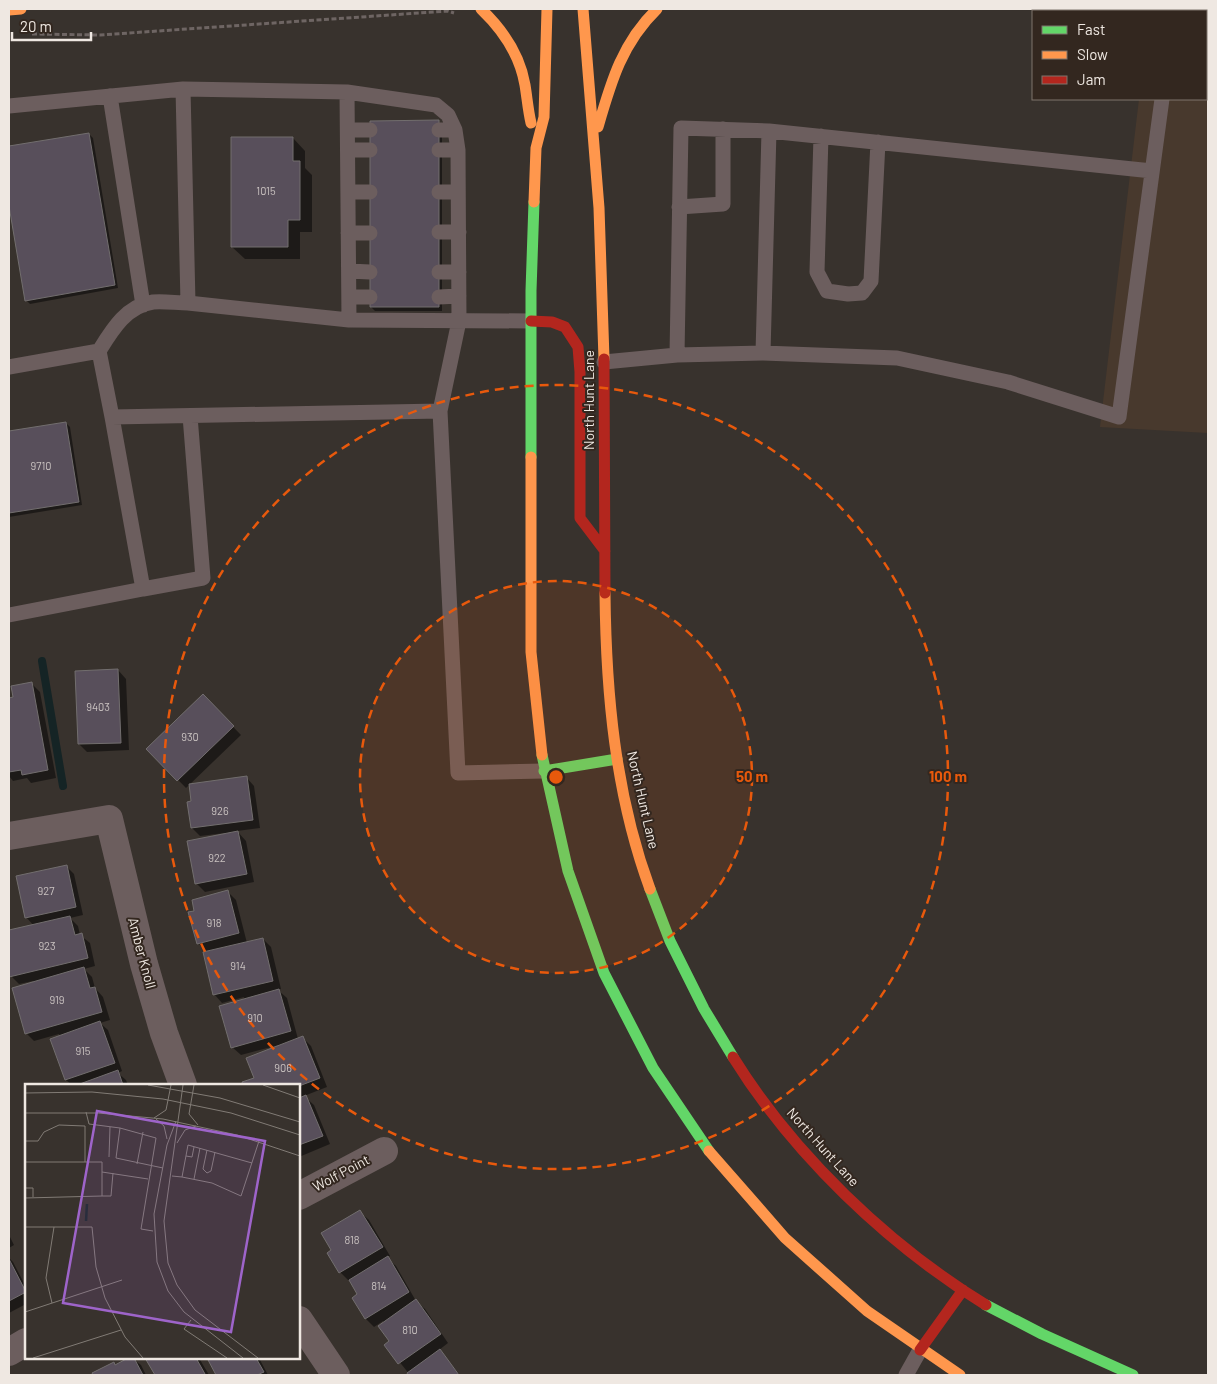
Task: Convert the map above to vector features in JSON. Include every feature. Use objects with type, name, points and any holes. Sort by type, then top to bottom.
[{"type":"main road","points":[[9,10],[22,9]]},
{"type":"main road","points":[[480,9],[500,28],[517,58],[525,82],[536,148],[531,321],[531,652],[533,692],[544,771],[560,849],[583,922],[613,992],[659,1079],[723,1170],[775,1230],[825,1278],[888,1328],[960,1375]]},
{"type":"main road","points":[[536,148],[544,117],[547,9]]},
{"type":"main road","name":"North Hunt Lane","points":[[583,9],[603,278],[607,675],[617,759],[633,833],[662,921],[688,980],[724,1045],[779,1123],[826,1175],[872,1220],[936,1271],[987,1305],[1053,1341],[1133,1375]]},
{"type":"main road","points":[[594,140],[625,47],[638,27],[657,9]]},
{"type":"main road","points":[[531,321],[552,322],[565,328],[578,347],[580,372],[580,518],[605,551]]},
{"type":"main road","points":[[544,771],[617,759]]},
{"type":"main road","points":[[920,1350],[963,1290]]},
{"type":"street","name":"Amber Knoll","points":[[9,836],[109,819],[144,964],[164,1033],[183,1084]]},
{"type":"street","name":"Wolf Point","points":[[300,1195],[384,1151]]},
{"type":"street","points":[[300,1321],[336,1375]]},
{"type":"street","points":[[9,1352],[25,1343]]},
{"type":"lane","points":[[183,89],[188,303]]},
{"type":"lane","points":[[9,106],[183,89],[347,92],[436,105],[448,115],[455,130],[458,150],[460,320],[440,411],[458,774],[544,771]]},
{"type":"lane","points":[[347,92],[349,320]]},
{"type":"lane","points":[[110,96],[143,305]]},
{"type":"lane","points":[[604,362],[677,355],[763,354],[897,358],[1008,382],[1118,417],[1162,100]]},
{"type":"lane","points":[[677,355],[681,128],[769,131],[1152,171]]},
{"type":"lane","points":[[679,207],[723,204],[723,129]]},
{"type":"lane","points":[[348,130],[370,130]]},
{"type":"lane","points":[[439,130],[455,130]]},
{"type":"lane","points":[[763,354],[769,131]]},
{"type":"lane","points":[[821,136],[818,272],[827,291],[848,294],[862,293],[871,281],[878,142]]},
{"type":"lane","points":[[348,150],[370,150]]},
{"type":"lane","points":[[439,150],[458,150]]},
{"type":"lane","points":[[348,192],[370,192]]},
{"type":"lane","points":[[439,192],[458,192]]},
{"type":"lane","points":[[439,232],[459,232]]},
{"type":"lane","points":[[348,233],[370,233]]},
{"type":"lane","points":[[348,271],[370,272]]},
{"type":"lane","points":[[439,272],[459,272]]},
{"type":"lane","points":[[439,297],[460,296]]},
{"type":"lane","points":[[349,297],[370,297]]},
{"type":"lane","points":[[143,589],[99,351],[114,327],[133,309],[153,302],[188,303],[349,320],[531,321]]},
{"type":"lane","points":[[9,367],[99,351]]},
{"type":"lane","points":[[112,417],[440,411]]},
{"type":"lane","points":[[9,615],[203,578],[190,416]]},
{"type":"lane","points":[[906,1375],[920,1350]]},
{"type":"path","points":[[27,34],[100,35],[448,10],[462,16]]},
{"type":"shaded area","points":[[1208,63],[1208,433],[1100,427],[1139,100],[1207,100]]},
{"type":"building","points":[[439,120],[439,307],[370,307],[370,121]]},
{"type":"building","points":[[89,133],[115,285],[25,301],[9,206],[9,146]]},
{"type":"building","points":[[231,137],[293,137],[293,161],[300,161],[300,220],[288,220],[288,247],[231,247]]},
{"type":"building","points":[[66,422],[79,502],[9,513],[9,431]]},
{"type":"building","points":[[118,669],[121,743],[78,744],[75,671]]},
{"type":"building","points":[[32,682],[48,770],[22,775],[21,770],[9,772],[9,698],[13,697],[11,686]]},
{"type":"building","points":[[203,694],[234,726],[177,781],[146,749]]},
{"type":"building","points":[[247,776],[253,820],[191,828],[187,802],[191,801],[189,784]]},
{"type":"building","points":[[238,831],[247,874],[195,884],[187,841]]},
{"type":"building","points":[[67,865],[76,907],[25,918],[16,876]]},
{"type":"building","points":[[228,890],[239,933],[197,944],[188,912],[194,911],[192,900]]},
{"type":"building","points":[[70,916],[75,935],[82,933],[88,958],[9,977],[9,930]]},
{"type":"building","points":[[263,938],[273,981],[213,995],[203,952]]},
{"type":"building","points":[[84,967],[90,988],[95,987],[102,1012],[25,1034],[12,988]]},
{"type":"building","points":[[279,989],[291,1031],[231,1048],[219,1006]]},
{"type":"building","points":[[100,1021],[115,1063],[65,1080],[50,1039]]},
{"type":"building","points":[[303,1036],[320,1078],[300,1086],[300,1084],[243,1084],[242,1082],[254,1078],[246,1058]]},
{"type":"building","points":[[118,1070],[123,1084],[80,1084]]},
{"type":"building","points":[[306,1095],[323,1136],[300,1145],[300,1098]]},
{"type":"building","points":[[360,1210],[383,1247],[339,1273],[327,1253],[331,1250],[321,1233]]},
{"type":"building","points":[[388,1256],[409,1292],[365,1319],[352,1298],[357,1294],[349,1280]]},
{"type":"building","points":[[9,1259],[25,1293],[9,1301]]},
{"type":"building","points":[[416,1299],[441,1334],[398,1364],[384,1345],[389,1341],[378,1326]]},
{"type":"building","points":[[440,1349],[459,1375],[408,1375],[407,1373]]},
{"type":"building","points":[[126,1359],[135,1359],[143,1375],[93,1375],[92,1373],[114,1362],[115,1365]]},
{"type":"building","points":[[146,1359],[197,1359],[205,1374],[202,1375],[155,1375]]},
{"type":"building","points":[[208,1359],[257,1359],[264,1372],[257,1375],[216,1375]]},
{"type":"waterway","points":[[42,661],[63,786]]},
{"type":"traffic: fast","points":[[531,457],[531,291],[534,202]]},
{"type":"traffic: fast","points":[[542,755],[568,871],[604,973],[653,1068],[709,1151]]},
{"type":"traffic: fast","points":[[544,771],[617,759]]},
{"type":"traffic: fast","points":[[650,889],[670,941],[704,1009],[733,1057]]},
{"type":"traffic: fast","points":[[986,1305],[1042,1334],[1133,1375]]},
{"type":"traffic: slow","points":[[9,10],[21,9]]},
{"type":"traffic: slow","points":[[481,9],[503,34],[515,53],[523,74],[531,123]]},
{"type":"traffic: slow","points":[[534,202],[536,148],[544,117],[547,9]]},
{"type":"traffic: slow","points":[[583,9],[599,208],[604,359]]},
{"type":"traffic: slow","points":[[598,127],[613,79],[626,49],[645,22],[657,9]]},
{"type":"traffic: slow","points":[[531,457],[531,652],[542,755]]},
{"type":"traffic: slow","points":[[605,593],[610,706],[615,743],[628,817],[650,889]]},
{"type":"traffic: slow","points":[[709,1151],[785,1238],[867,1311],[960,1375]]},
{"type":"traffic: jam","points":[[1162,9],[1173,10]]},
{"type":"traffic: jam","points":[[531,321],[552,322],[565,327],[578,347],[580,372],[580,518],[605,551]]},
{"type":"traffic: jam","points":[[604,359],[605,593]]},
{"type":"traffic: jam","points":[[733,1057],[757,1093],[784,1128],[845,1195],[914,1255],[986,1305]]},
{"type":"traffic: jam","points":[[920,1350],[963,1290]]}]
